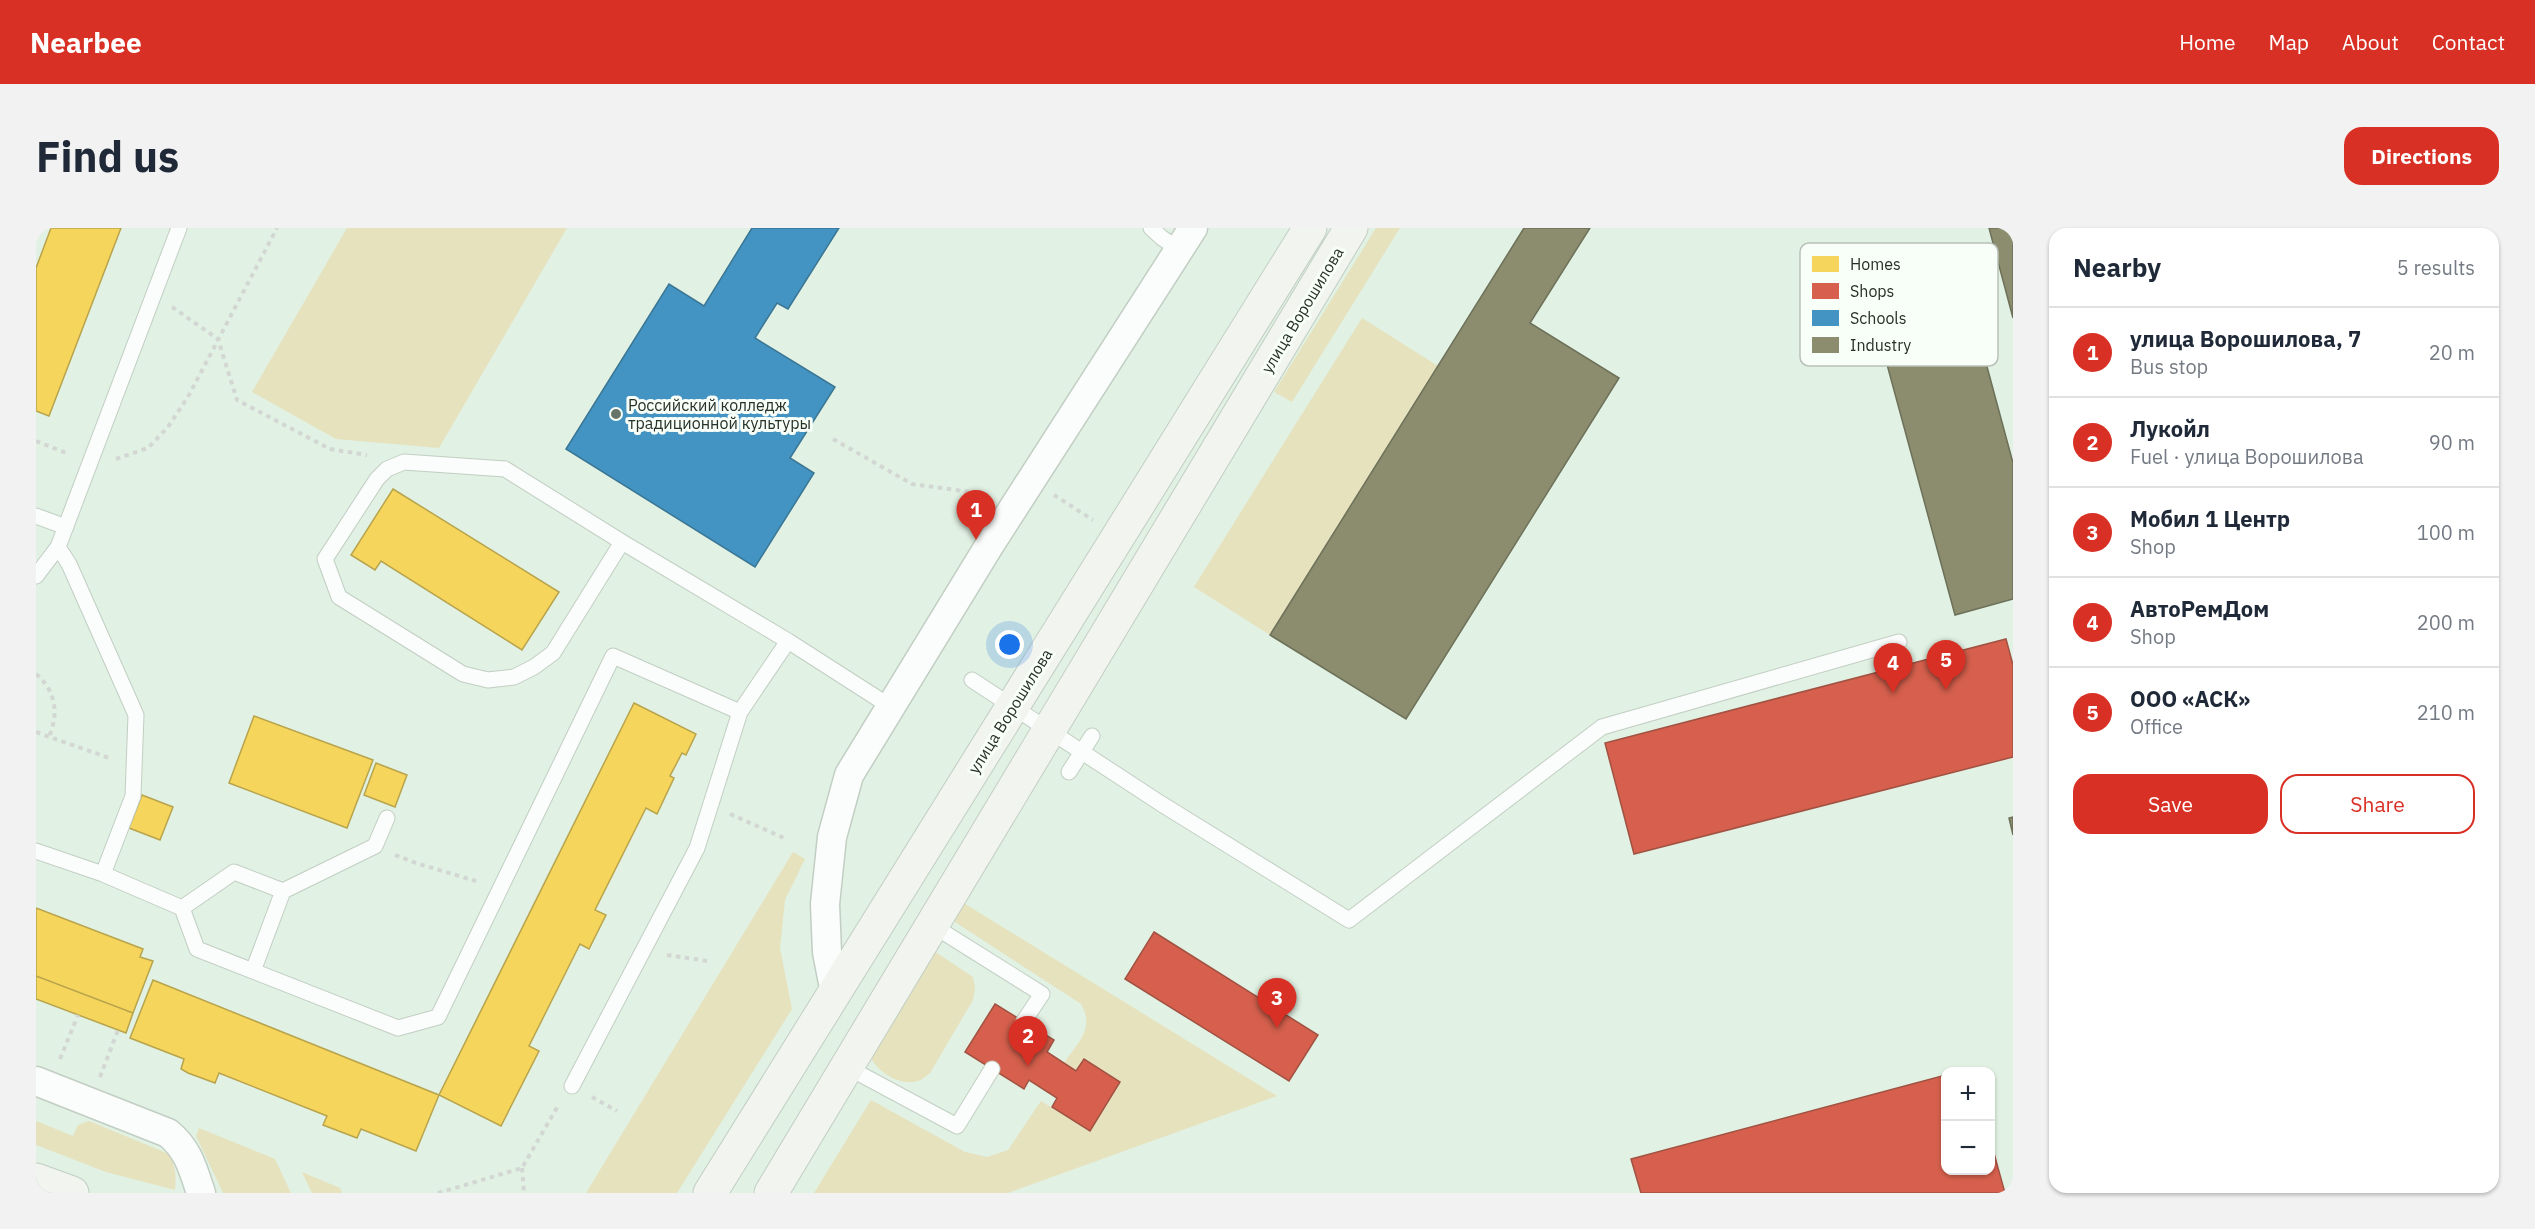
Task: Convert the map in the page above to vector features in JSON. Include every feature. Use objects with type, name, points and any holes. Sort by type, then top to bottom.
[{"type":"street","name":"улица Ворошилова","points":[[710,1193],[1310,228]]},
{"type":"street","name":"улица Ворошилова","points":[[771,1193],[1351,228]]},
{"type":"street","points":[[834,993],[827,952],[825,904],[832,837],[849,775],[989,546],[1186,238]]},
{"type":"street","points":[[36,1081],[168,1133],[182,1144],[191,1162],[201,1193]]},
{"type":"street","points":[[36,1179],[72,1193]]},
{"type":"lane","points":[[36,576],[58,547],[180,228]]},
{"type":"lane","points":[[1151,228],[1162,238],[1186,238]]},
{"type":"lane","points":[[622,542],[553,653],[534,667],[514,677],[488,680],[463,674],[339,597],[325,559],[377,479],[387,469],[404,462],[505,469],[788,641],[891,707]]},
{"type":"lane","points":[[36,516],[66,527]]},
{"type":"lane","points":[[58,547],[69,564],[136,715],[133,796],[103,874]]},
{"type":"lane","points":[[572,1086],[697,848],[740,712],[788,641]]},
{"type":"lane","points":[[972,680],[1161,803],[1349,920],[1602,727],[1899,642]]},
{"type":"lane","points":[[36,851],[103,874],[182,908],[197,949],[399,1028],[438,1017],[613,656],[740,712]]},
{"type":"lane","points":[[1069,772],[1092,736]]},
{"type":"lane","points":[[253,971],[283,891],[375,846],[387,818]]},
{"type":"lane","points":[[182,908],[234,872],[283,891]]},
{"type":"lane","points":[[932,925],[1042,994],[1024,1021]]},
{"type":"lane","points":[[846,1067],[957,1126],[992,1069]]},
{"type":"path","points":[[36,441],[90,463],[120,459],[148,448],[168,427],[189,395],[277,228]]},
{"type":"path","points":[[154,296],[218,339],[237,400],[330,449],[404,462]]},
{"type":"path","points":[[833,440],[912,484],[988,495]]},
{"type":"path","points":[[1046,491],[1097,522]]},
{"type":"path","points":[[36,674],[47,684],[53,696],[55,717],[49,736]]},
{"type":"path","points":[[36,732],[134,766]]},
{"type":"path","points":[[710,805],[784,838]]},
{"type":"path","points":[[375,846],[416,863],[500,888]]},
{"type":"path","points":[[643,951],[708,961]]},
{"type":"path","points":[[58,1063],[78,1015]]},
{"type":"path","points":[[99,1080],[118,1030]]},
{"type":"path","points":[[524,1193],[522,1168],[572,1086]]},
{"type":"path","points":[[438,1193],[522,1168]]},
{"type":"shaded area","points":[[347,228],[567,228],[439,448],[336,439],[252,392]]},
{"type":"shaded area","points":[[1376,228],[1400,228],[1292,402],[1274,392]]},
{"type":"shaded area","points":[[1362,318],[1438,366],[1270,635],[1194,587]]},
{"type":"shaded area","points":[[793,852],[805,859],[785,900],[780,948],[792,1009],[677,1193],[586,1193]]},
{"type":"shaded area","points":[[957,899],[1277,1096],[1008,1193],[814,1193],[871,1100],[965,1152],[987,1157],[1008,1150],[1041,1101],[1090,1131],[1120,1083],[1084,1059],[1076,1071],[1064,1063],[1083,1035],[1086,1021],[1081,1004],[955,922],[950,915]]},
{"type":"shaded area","points":[[931,949],[973,977],[975,987],[973,1000],[930,1073],[918,1081],[903,1082],[882,1071],[869,1053]]},
{"type":"shaded area","points":[[36,1121],[73,1136],[78,1125],[89,1121],[169,1154],[175,1172],[175,1190],[106,1172],[36,1145]]},
{"type":"shaded area","points":[[199,1128],[275,1159],[291,1193],[223,1193],[196,1136]]},
{"type":"shaded area","points":[[302,1172],[340,1188],[342,1193],[312,1193]]},
{"type":"building: Homes","points":[[51,228],[121,228],[49,416],[36,411],[36,268]]},
{"type":"building: Homes","points":[[393,489],[559,592],[522,650],[381,561],[375,570],[351,555]]},
{"type":"building: Homes","points":[[634,703],[696,734],[686,755],[682,753],[670,776],[674,778],[657,814],[646,808],[595,910],[606,915],[589,949],[580,944],[529,1046],[539,1051],[501,1126],[439,1095]]},
{"type":"building: Homes","points":[[254,716],[373,760],[347,828],[229,783]]},
{"type":"building: Homes","points":[[376,763],[407,775],[395,807],[364,795]]},
{"type":"building: Homes","points":[[142,795],[173,807],[160,840],[129,828]]},
{"type":"building: Homes","points":[[36,908],[143,949],[140,957],[153,961],[133,1013],[36,976]]},
{"type":"building: Homes","points":[[36,976],[133,1013],[126,1033],[36,999]]},
{"type":"building: Homes","points":[[153,980],[439,1095],[416,1151],[361,1129],[357,1138],[323,1125],[327,1116],[219,1073],[215,1083],[188,1073],[181,1069],[184,1059],[130,1038]]},
{"type":"building: Shops","points":[[2006,639],[2013,665],[2013,757],[1634,854],[1605,743]]},
{"type":"building: Shops","points":[[1154,932],[1318,1035],[1289,1081],[1125,979]]},
{"type":"building: Shops","points":[[995,1004],[1054,1040],[1047,1052],[1076,1071],[1084,1059],[1120,1082],[1090,1131],[1052,1107],[1057,1098],[1029,1080],[1024,1089],[965,1052]]},
{"type":"building: Shops","points":[[1941,1076],[1941,1175],[1995,1175],[1995,1157],[2005,1193],[1641,1193],[1631,1159]]},
{"type":"building: Schools","points":[[752,228],[839,228],[788,309],[777,303],[755,338],[835,387],[790,458],[814,473],[755,567],[566,449],[669,284],[704,306]]},
{"type":"building: Industry","points":[[1524,228],[1590,228],[1530,323],[1619,378],[1406,719],[1270,635]]},
{"type":"building: Industry","points":[[1989,228],[2013,228],[2013,318],[1998,262],[1998,243],[1993,243]]},
{"type":"building: Industry","points":[[1887,366],[1987,366],[2013,463],[2013,599],[1955,615]]},
{"type":"building: Industry","points":[[2013,817],[2013,835],[2009,818]]},
{"type":"place","name":"Российский колледж традиционной культуры","points":[[616,414]]},
{"type":"place","name":"улица Ворошилова, 7","points":[[976,540]]},
{"type":"place","name":"ООО «АСК»","points":[[1946,690]]},
{"type":"place","name":"АвтоРемДом","points":[[1893,693]]},
{"type":"place","name":"Мобил 1 Центр","points":[[1277,1028]]},
{"type":"place","name":"Лукойл","points":[[1028,1066]]}]
